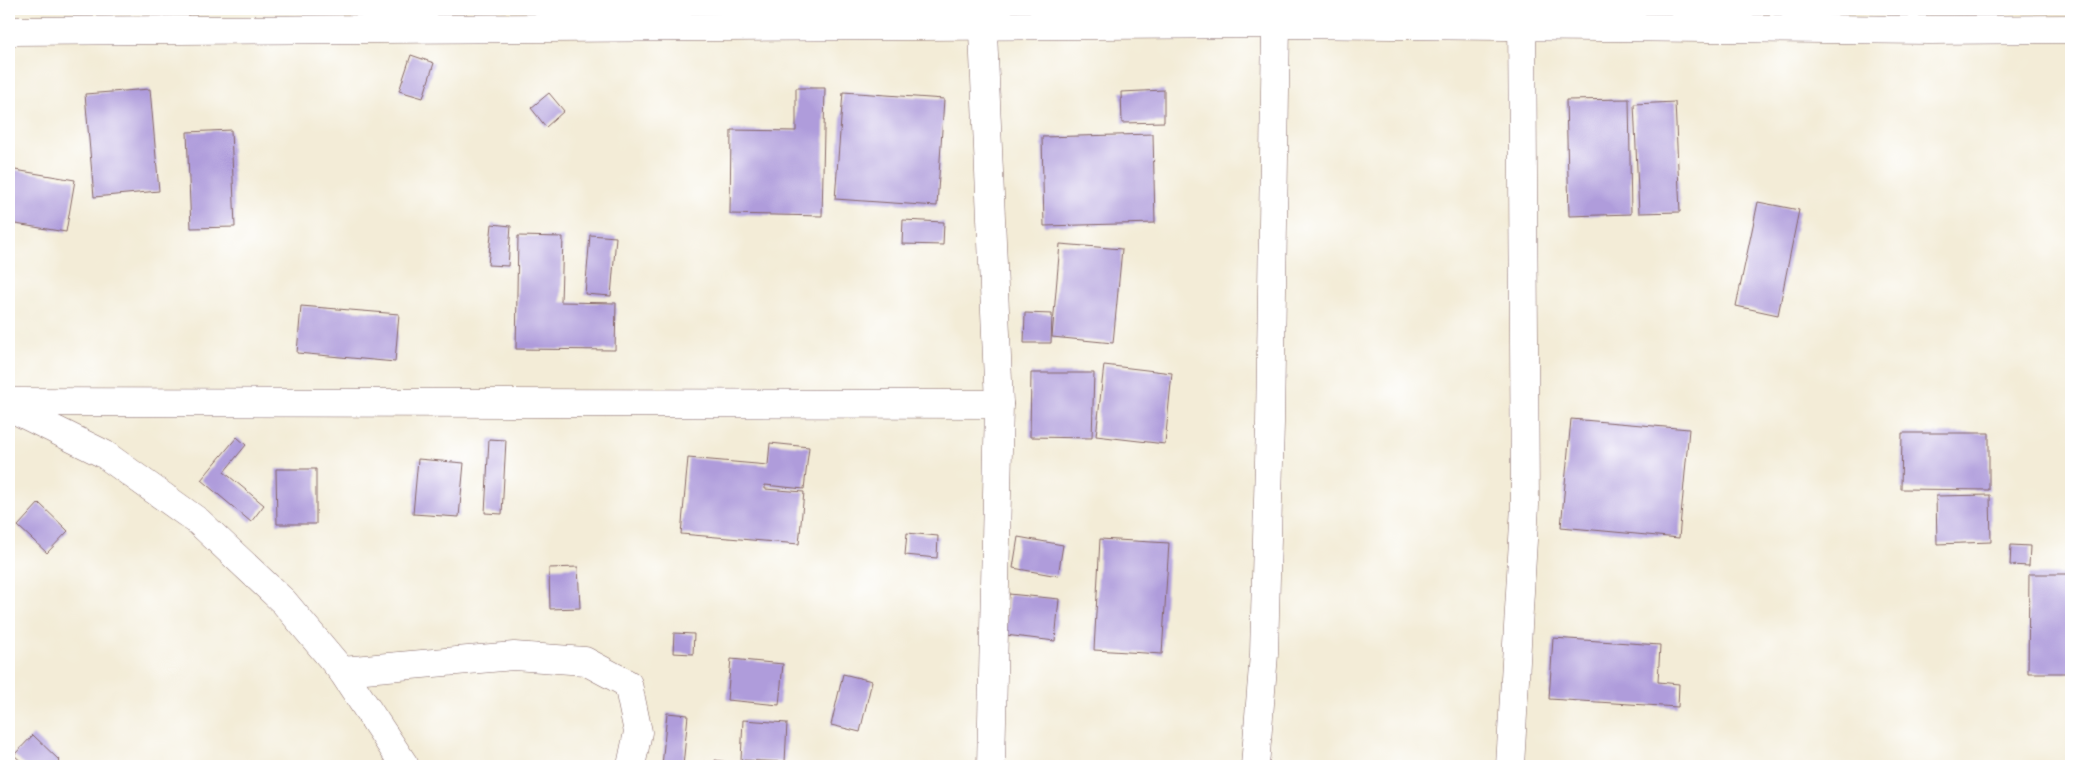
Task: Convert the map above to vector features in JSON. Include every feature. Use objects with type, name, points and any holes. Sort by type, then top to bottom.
[{"type":"street","points":[[1255,766],[1264,654],[1270,423],[1275,16]]},
{"type":"street","points":[[10,24],[1275,16],[1522,17],[1929,30],[2071,29]]},
{"type":"street","points":[[983,17],[999,404],[991,766]]},
{"type":"street","points":[[1510,766],[1525,505],[1522,17]]},
{"type":"street","points":[[9,402],[999,404]]},
{"type":"street","points":[[9,407],[104,454],[199,522],[284,602],[342,671],[405,766]]},
{"type":"street","points":[[342,671],[514,656],[585,660],[628,684],[638,732],[631,766]]},
{"type":"building","points":[[411,55],[434,63],[423,98],[399,91]]},
{"type":"building","points":[[796,88],[825,88],[822,216],[730,214],[731,130],[796,131]]},
{"type":"building","points":[[150,89],[159,191],[94,197],[85,94]]},
{"type":"building","points":[[1164,90],[1164,122],[1122,123],[1121,92]]},
{"type":"building","points":[[843,92],[944,99],[937,206],[835,199]]},
{"type":"building","points":[[549,93],[564,111],[546,127],[531,108]]},
{"type":"building","points":[[1629,99],[1631,214],[1569,216],[1566,100]]},
{"type":"building","points":[[1675,102],[1680,212],[1639,213],[1634,104]]},
{"type":"building","points":[[231,130],[235,227],[191,228],[187,132]]},
{"type":"building","points":[[1153,134],[1155,223],[1044,226],[1042,137]]},
{"type":"building","points":[[9,169],[75,180],[66,232],[9,223]]},
{"type":"building","points":[[1758,202],[1799,210],[1778,315],[1736,306]]},
{"type":"building","points":[[903,220],[944,222],[943,245],[902,244]]},
{"type":"building","points":[[492,224],[511,226],[508,266],[488,265]]},
{"type":"building","points":[[590,235],[616,237],[611,296],[585,294]]},
{"type":"building","points":[[518,236],[563,237],[561,302],[616,303],[615,350],[516,349]]},
{"type":"building","points":[[1060,244],[1122,249],[1113,343],[1052,337]]},
{"type":"building","points":[[301,306],[399,314],[395,362],[297,353]]},
{"type":"building","points":[[1025,313],[1052,314],[1051,343],[1024,343]]},
{"type":"building","points":[[1104,365],[1172,373],[1165,444],[1096,436]]},
{"type":"building","points":[[1031,373],[1094,373],[1092,438],[1030,437]]},
{"type":"building","points":[[1571,419],[1689,429],[1679,538],[1561,527]]},
{"type":"building","points":[[1902,433],[1989,433],[1989,490],[1901,489]]},
{"type":"building","points":[[237,437],[246,445],[224,472],[264,505],[251,522],[201,480]]},
{"type":"building","points":[[489,439],[506,440],[502,514],[485,513]]},
{"type":"building","points":[[770,443],[809,447],[804,489],[765,485],[765,489],[804,492],[799,544],[681,534],[688,458],[768,465]]},
{"type":"building","points":[[418,459],[464,463],[459,517],[413,514]]},
{"type":"building","points":[[276,469],[316,469],[316,524],[277,524]]},
{"type":"building","points":[[1990,495],[1991,542],[1937,544],[1936,496]]},
{"type":"building","points":[[39,503],[68,531],[47,553],[18,526]]},
{"type":"building","points":[[907,533],[938,536],[937,558],[905,555]]},
{"type":"building","points":[[1018,537],[1063,545],[1058,576],[1013,568]]},
{"type":"building","points":[[1100,539],[1169,543],[1162,654],[1094,650]]},
{"type":"building","points":[[2011,545],[2030,546],[2029,566],[2010,565]]},
{"type":"building","points":[[578,567],[580,608],[550,609],[549,568]]},
{"type":"building","points":[[2029,574],[2071,574],[2071,673],[2028,673]]},
{"type":"building","points":[[1009,594],[1059,599],[1055,641],[1005,635]]},
{"type":"building","points":[[674,633],[694,634],[693,654],[673,653]]},
{"type":"building","points":[[1553,638],[1660,645],[1658,682],[1679,684],[1678,707],[1549,699]]},
{"type":"building","points":[[731,659],[783,664],[779,705],[727,700]]},
{"type":"building","points":[[843,674],[872,681],[860,732],[831,725]]},
{"type":"building","points":[[667,713],[688,715],[683,766],[662,766]]},
{"type":"building","points":[[743,720],[787,723],[785,762],[741,760]]},
{"type":"building","points":[[33,735],[60,761],[55,766],[26,766],[14,755]]},
{"type":"building","points":[[715,760],[748,765],[748,766],[714,766]]}]
